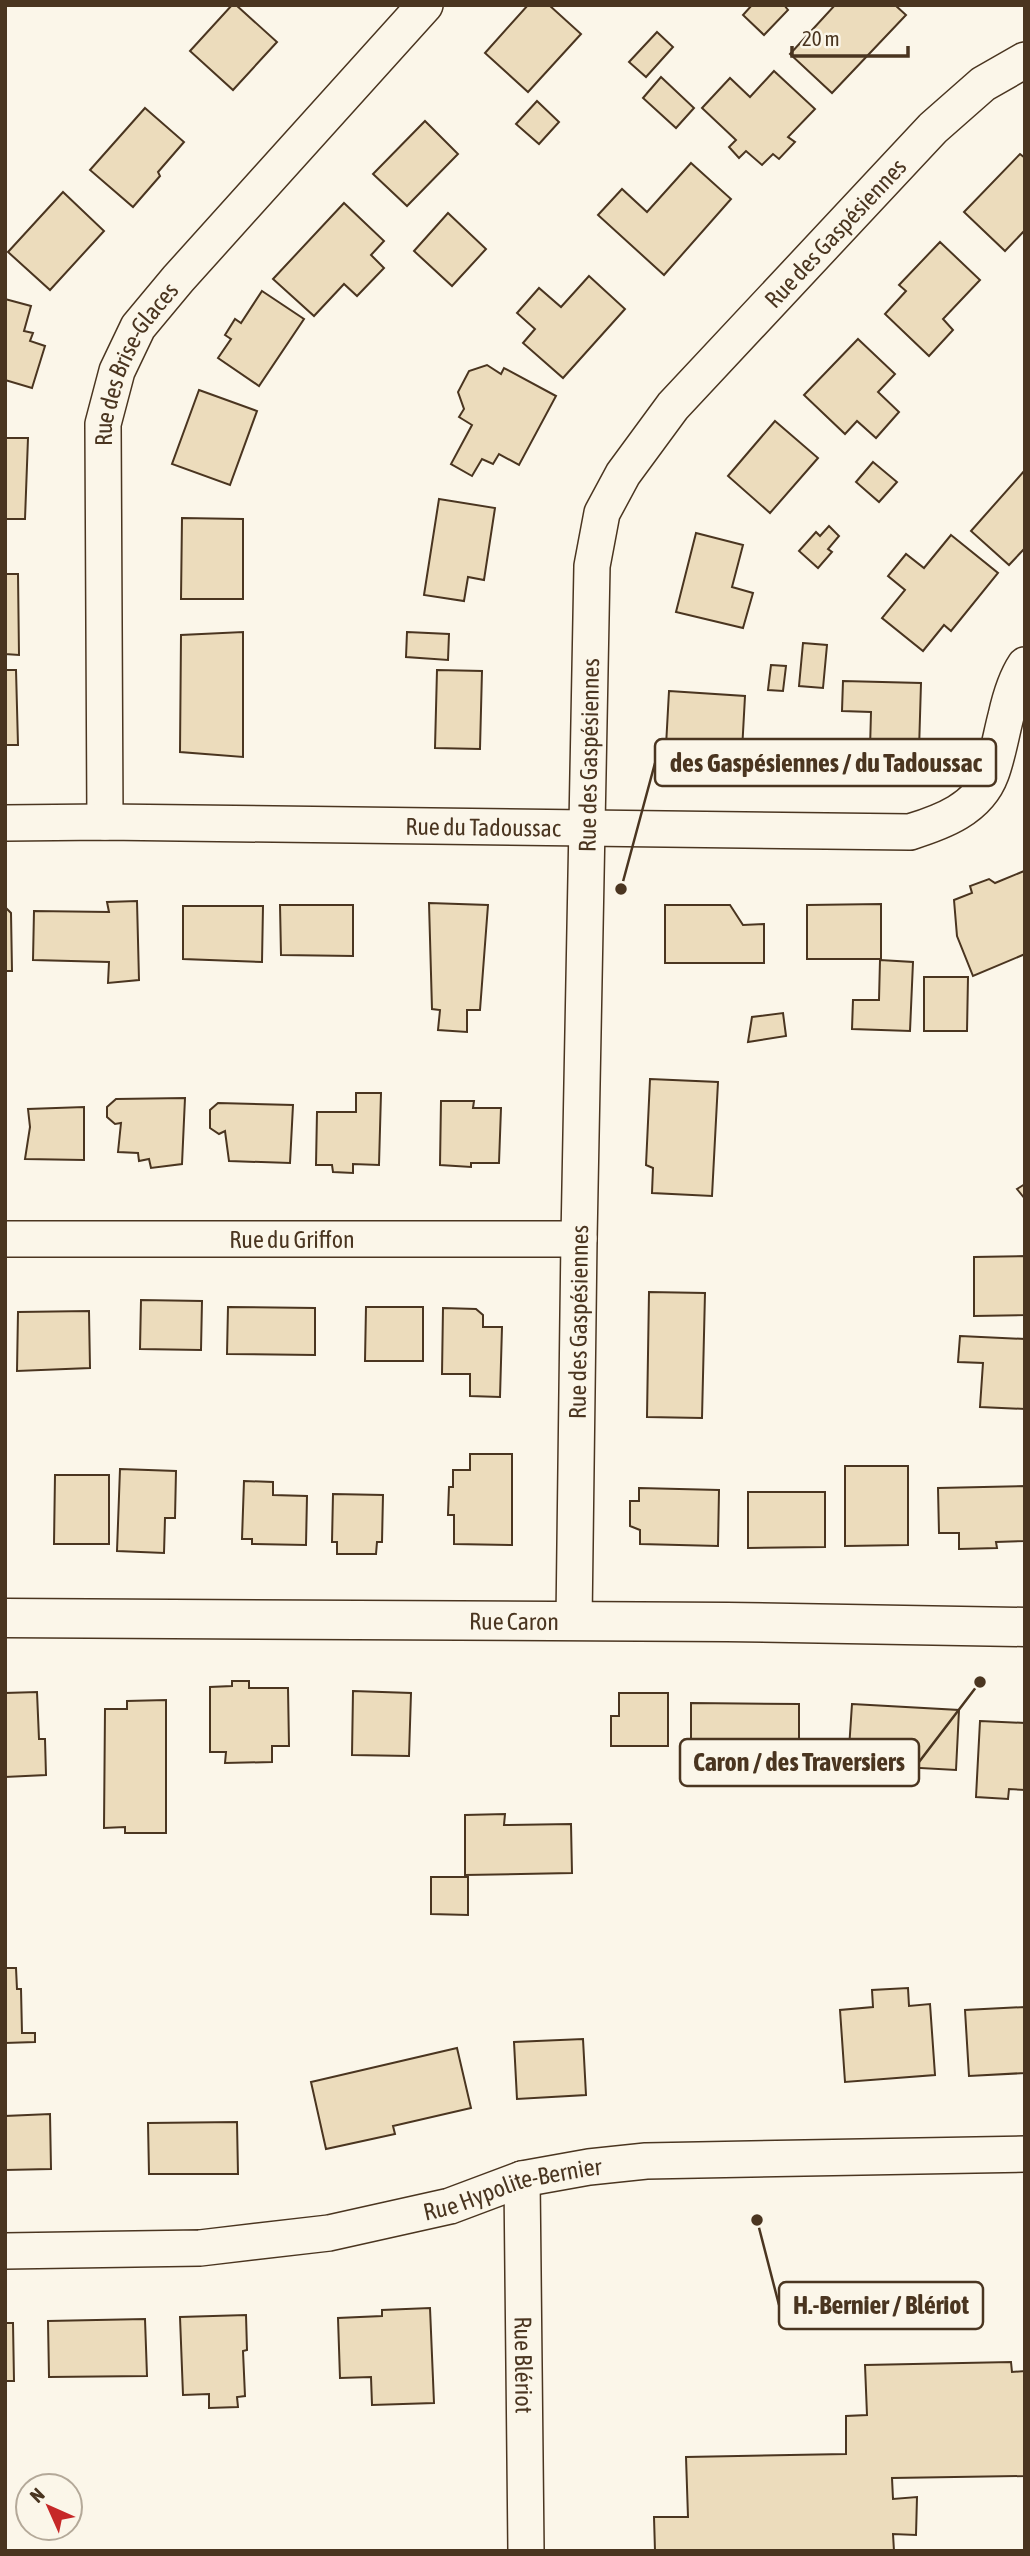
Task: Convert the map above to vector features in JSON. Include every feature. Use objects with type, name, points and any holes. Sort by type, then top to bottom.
[{"type":"street","name":"Rue des Brise-Glaces","points":[[105,822],[103,424],[117,371],[138,327],[178,279],[425,5]]},
{"type":"street","name":"Rue des Gaspésiennes","points":[[574,1621],[592,566],[602,513],[623,474],[673,406],[933,128],[983,84],[1025,60]]},
{"type":"street","name":"Rue du Tadoussac","points":[[5,823],[910,832],[943,822],[969,805],[990,776],[1010,700],[1018,675],[1025,665]]},
{"type":"street","name":"Rue du Griffon","points":[[5,1239],[579,1239]]},
{"type":"street","name":"Rue Caron","points":[[5,1618],[1025,1627]]},
{"type":"street","name":"Rue Hypolite-Bernier","points":[[5,2251],[200,2248],[329,2233],[450,2206],[522,2179],[589,2166],[646,2161],[1025,2154]]},
{"type":"street","name":"Rue Blériot","points":[[522,2179],[526,2551]]},
{"type":"building","points":[[232,5],[236,5],[277,42],[233,90],[190,51]]},
{"type":"building","points":[[528,5],[549,5],[581,34],[528,92],[485,53]]},
{"type":"building","points":[[752,5],[784,5],[788,10],[764,35],[743,15]]},
{"type":"building","points":[[835,5],[895,5],[906,15],[832,93],[790,54]]},
{"type":"building","points":[[657,32],[673,47],[646,77],[629,62]]},
{"type":"building","points":[[774,71],[815,109],[788,137],[795,142],[779,159],[773,154],[762,165],[746,151],[739,158],[729,147],[736,140],[702,108],[730,78],[750,97]]},
{"type":"building","points":[[661,77],[694,108],[676,128],[643,98]]},
{"type":"building","points":[[537,101],[559,122],[539,144],[516,124]]},
{"type":"building","points":[[145,108],[184,142],[158,172],[160,176],[133,207],[90,170]]},
{"type":"building","points":[[425,121],[458,154],[407,206],[373,174]]},
{"type":"building","points":[[1020,154],[1025,158],[1025,230],[1005,251],[964,212]]},
{"type":"building","points":[[691,163],[731,199],[664,275],[598,215],[622,189],[647,212]]},
{"type":"building","points":[[63,192],[104,231],[50,290],[8,252]]},
{"type":"building","points":[[344,203],[384,241],[371,255],[384,268],[357,296],[344,284],[314,316],[273,279]]},
{"type":"building","points":[[448,213],[486,249],[452,286],[414,251]]},
{"type":"building","points":[[940,242],[980,280],[943,319],[953,330],[929,356],[885,314],[906,291],[899,285]]},
{"type":"building","points":[[589,276],[625,309],[563,378],[523,343],[535,329],[517,313],[539,288],[561,307]]},
{"type":"building","points":[[262,291],[304,319],[259,386],[218,358],[231,339],[225,335],[235,319],[241,323]]},
{"type":"building","points":[[5,299],[31,306],[24,331],[33,333],[30,341],[45,346],[32,388],[5,380]]},
{"type":"building","points":[[858,339],[895,374],[878,392],[899,412],[876,438],[857,421],[845,434],[804,395]]},
{"type":"building","points":[[487,365],[501,374],[504,368],[556,396],[519,465],[499,454],[493,464],[482,459],[472,476],[451,464],[472,425],[459,417],[464,409],[458,392],[469,371]]},
{"type":"building","points":[[199,390],[257,411],[230,485],[172,464]]},
{"type":"building","points":[[775,421],[818,458],[770,513],[728,476]]},
{"type":"building","points":[[5,438],[28,438],[25,519],[5,519]]},
{"type":"building","points":[[873,462],[897,482],[879,502],[856,482]]},
{"type":"building","points":[[1025,470],[1025,548],[1009,565],[971,531]]},
{"type":"building","points":[[439,499],[495,508],[484,580],[468,577],[464,601],[424,595]]},
{"type":"building","points":[[182,518],[243,519],[243,599],[181,599]]},
{"type":"building","points":[[829,526],[839,536],[828,549],[832,552],[818,568],[799,551],[816,532],[820,536]]},
{"type":"building","points":[[696,533],[743,545],[732,587],[753,593],[743,628],[676,612]]},
{"type":"building","points":[[951,535],[998,573],[951,631],[944,625],[923,651],[882,618],[905,590],[888,576],[906,554],[924,568]]},
{"type":"building","points":[[5,574],[18,574],[19,655],[5,654]]},
{"type":"building","points":[[243,632],[243,757],[180,752],[181,635]]},
{"type":"building","points":[[407,632],[449,634],[448,660],[406,657]]},
{"type":"building","points":[[803,643],[827,645],[823,688],[799,686]]},
{"type":"building","points":[[771,665],[786,666],[783,691],[768,690]]},
{"type":"building","points":[[5,670],[16,670],[18,745],[5,745]]},
{"type":"building","points":[[437,670],[482,671],[480,749],[435,748]]},
{"type":"building","points":[[843,681],[921,683],[919,750],[870,749],[871,712],[842,711]]},
{"type":"building","points":[[669,691],[745,696],[742,751],[666,746]]},
{"type":"building","points":[[1024,871],[1025,954],[973,976],[957,936],[954,900],[972,893],[970,886],[989,879],[995,883]]},
{"type":"building","points":[[137,901],[139,980],[108,983],[109,962],[33,960],[34,911],[109,912],[107,902]]},
{"type":"building","points":[[429,903],[488,905],[480,1010],[467,1010],[467,1032],[438,1030],[440,1010],[432,1009]]},
{"type":"building","points":[[881,904],[881,959],[807,959],[807,905]]},
{"type":"building","points":[[280,905],[353,905],[353,956],[281,955]]},
{"type":"building","points":[[665,905],[730,905],[743,925],[764,924],[764,963],[665,963]]},
{"type":"building","points":[[183,906],[263,906],[262,962],[183,959]]},
{"type":"building","points":[[5,907],[11,913],[12,971],[5,971]]},
{"type":"building","points":[[880,960],[913,962],[910,1031],[852,1029],[853,1000],[879,1000]]},
{"type":"building","points":[[924,977],[968,977],[967,1031],[924,1031]]},
{"type":"building","points":[[783,1013],[786,1036],[748,1042],[752,1017]]},
{"type":"building","points":[[650,1079],[718,1082],[712,1196],[652,1193],[653,1168],[646,1165]]},
{"type":"building","points":[[356,1093],[381,1093],[379,1165],[353,1164],[353,1173],[333,1172],[332,1165],[316,1165],[317,1112],[356,1112]]},
{"type":"building","points":[[185,1098],[182,1164],[151,1168],[149,1159],[139,1161],[138,1153],[118,1152],[121,1123],[115,1124],[107,1117],[107,1107],[116,1099]]},
{"type":"building","points":[[441,1101],[474,1101],[473,1108],[501,1108],[499,1163],[471,1163],[471,1167],[440,1165]]},
{"type":"building","points":[[218,1103],[293,1105],[290,1163],[229,1161],[225,1131],[219,1134],[210,1128],[210,1110]]},
{"type":"building","points":[[84,1107],[84,1160],[25,1159],[30,1127],[28,1109]]},
{"type":"building","points":[[1025,1184],[1025,1199],[1017,1189]]},
{"type":"building","points":[[1025,1256],[1025,1315],[974,1316],[974,1257]]},
{"type":"building","points":[[649,1292],[705,1293],[702,1418],[647,1417]]},
{"type":"building","points":[[141,1300],[202,1301],[201,1350],[140,1349]]},
{"type":"building","points":[[228,1307],[315,1308],[315,1355],[227,1354]]},
{"type":"building","points":[[366,1307],[423,1307],[423,1361],[365,1361]]},
{"type":"building","points":[[443,1308],[476,1309],[483,1315],[483,1327],[502,1327],[500,1397],[470,1396],[470,1374],[442,1374]]},
{"type":"building","points":[[89,1311],[90,1368],[17,1371],[18,1312]]},
{"type":"building","points":[[960,1336],[1025,1339],[1025,1409],[980,1407],[983,1363],[958,1362]]},
{"type":"building","points":[[470,1454],[512,1454],[512,1545],[454,1544],[454,1515],[448,1515],[449,1487],[453,1487],[453,1470],[470,1470]]},
{"type":"building","points":[[845,1466],[908,1466],[908,1545],[845,1546]]},
{"type":"building","points":[[120,1469],[176,1471],[175,1518],[165,1518],[164,1553],[117,1551]]},
{"type":"building","points":[[55,1475],[109,1475],[109,1544],[54,1544]]},
{"type":"building","points":[[244,1481],[273,1482],[273,1495],[307,1496],[306,1545],[252,1544],[252,1539],[242,1539]]},
{"type":"building","points":[[1025,1486],[1025,1541],[996,1542],[997,1548],[959,1549],[959,1533],[939,1533],[938,1488]]},
{"type":"building","points":[[639,1488],[719,1490],[718,1546],[640,1544],[640,1530],[630,1526],[630,1501],[639,1501]]},
{"type":"building","points":[[748,1492],[825,1492],[825,1547],[748,1548]]},
{"type":"building","points":[[333,1494],[383,1495],[382,1542],[377,1542],[376,1554],[337,1554],[337,1542],[332,1542]]},
{"type":"building","points":[[232,1681],[249,1681],[249,1688],[288,1688],[289,1746],[272,1746],[272,1762],[225,1763],[226,1752],[210,1752],[210,1687],[232,1686]]},
{"type":"building","points":[[353,1691],[411,1693],[409,1756],[352,1755]]},
{"type":"building","points":[[37,1692],[39,1739],[45,1739],[46,1775],[5,1777],[5,1693]]},
{"type":"building","points":[[619,1693],[668,1693],[668,1746],[611,1746],[611,1716],[619,1716]]},
{"type":"building","points":[[166,1700],[166,1833],[125,1833],[125,1827],[104,1828],[105,1709],[127,1709],[127,1701]]},
{"type":"building","points":[[691,1703],[799,1704],[799,1755],[742,1755],[742,1769],[691,1769]]},
{"type":"building","points":[[852,1704],[959,1710],[956,1770],[848,1764]]},
{"type":"building","points":[[980,1721],[1025,1723],[1025,1790],[1009,1789],[1008,1799],[976,1797]]},
{"type":"building","points":[[505,1814],[504,1825],[571,1824],[572,1873],[465,1875],[465,1815]]},
{"type":"building","points":[[431,1877],[468,1877],[468,1915],[431,1914]]},
{"type":"building","points":[[5,1968],[16,1968],[17,1989],[21,1989],[22,2033],[35,2033],[35,2042],[5,2043]]},
{"type":"building","points":[[908,1988],[909,2006],[930,2004],[935,2075],[845,2082],[840,2010],[873,2007],[872,1990]]},
{"type":"building","points":[[1025,2007],[1025,2073],[969,2076],[965,2010]]},
{"type":"building","points":[[583,2039],[586,2095],[517,2099],[514,2042]]},
{"type":"building","points":[[457,2048],[471,2108],[393,2126],[395,2134],[326,2149],[311,2082]]},
{"type":"building","points":[[50,2114],[51,2169],[5,2170],[5,2116]]},
{"type":"building","points":[[237,2122],[238,2174],[149,2174],[148,2123]]},
{"type":"building","points":[[430,2308],[434,2403],[372,2405],[371,2377],[340,2378],[338,2318],[382,2316],[382,2310]]},
{"type":"building","points":[[246,2315],[247,2350],[243,2351],[245,2396],[237,2397],[238,2407],[209,2408],[209,2394],[183,2395],[180,2317]]},
{"type":"building","points":[[145,2319],[147,2376],[49,2377],[48,2321]]},
{"type":"building","points":[[5,2323],[13,2323],[14,2381],[5,2381]]},
{"type":"building","points":[[1011,2362],[1012,2372],[1025,2371],[1025,2476],[892,2478],[893,2499],[917,2497],[916,2535],[893,2534],[894,2551],[655,2551],[654,2517],[688,2517],[686,2457],[846,2454],[846,2416],[867,2415],[865,2365]]},
{"type":"place","name":"des Gaspésiennes / du Tadoussac","points":[[621,889]]},
{"type":"place","name":"Caron / des Traversiers","points":[[980,1682]]},
{"type":"place","name":"H.-Bernier / Blériot","points":[[757,2220]]}]
